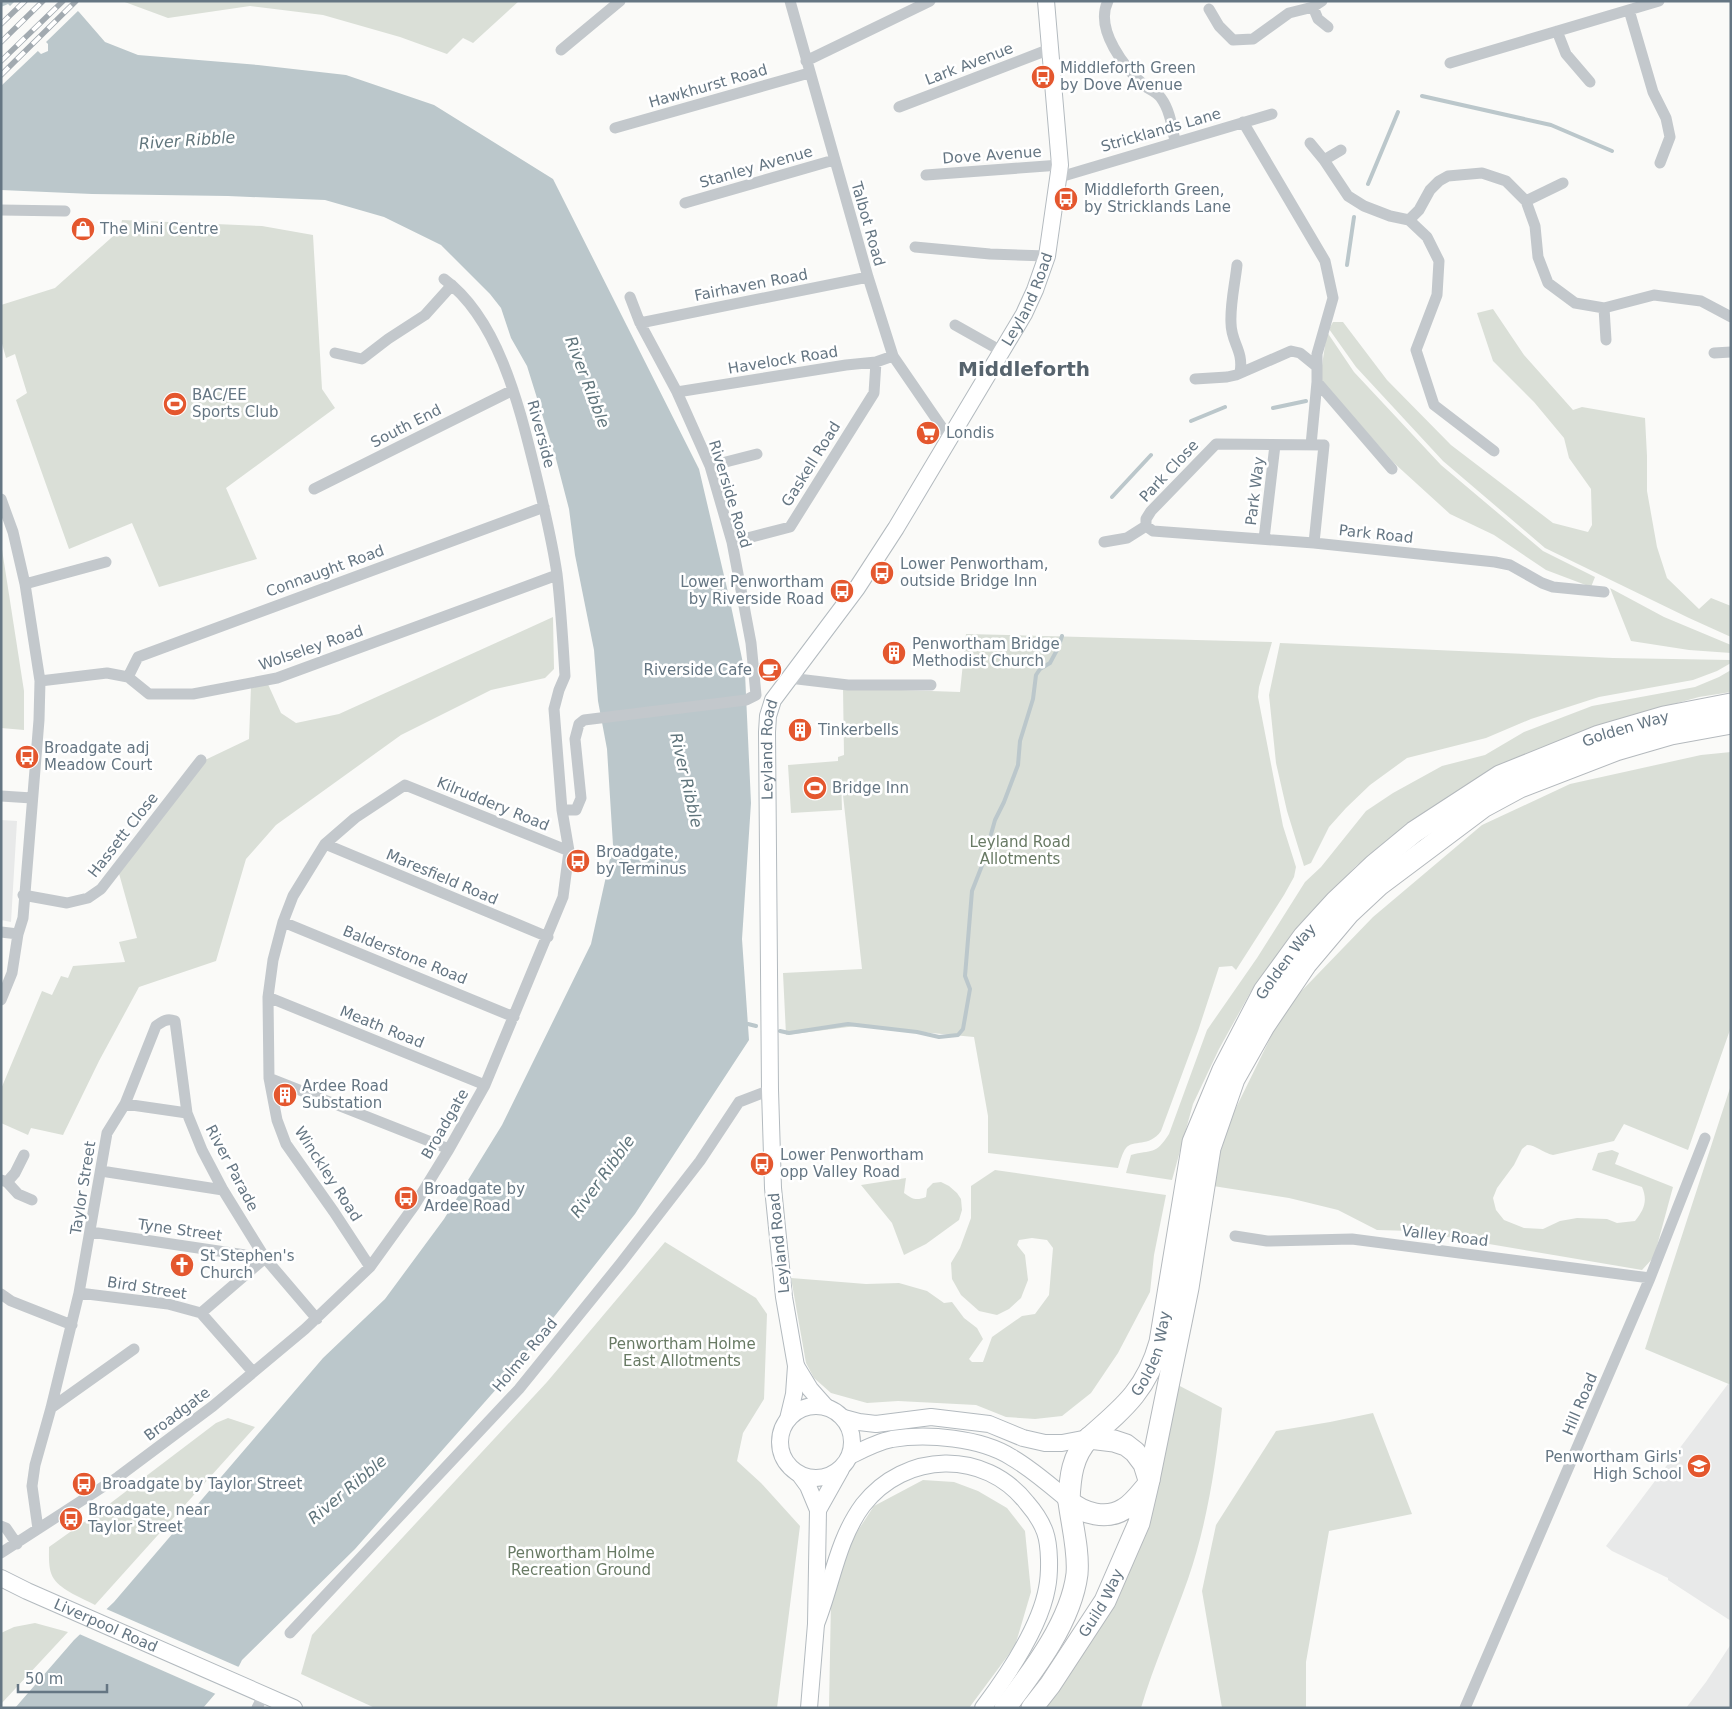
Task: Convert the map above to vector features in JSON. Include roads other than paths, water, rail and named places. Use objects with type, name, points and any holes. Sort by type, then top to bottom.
[{"type":"highway","name":"Golden Way","points":[[1088,1438],[1132,1400],[1154,1363],[1160,1342],[1193,1142],[1223,1070],[1264,991],[1304,936],[1336,901],[1381,859],[1414,832],[1500,776],[1599,736],[1664,717],[1731,704]]},
{"type":"highway","name":"Golden Way","points":[[1148,1483],[1188,1288],[1210,1148],[1234,1079],[1264,1026],[1306,964],[1349,913],[1379,885],[1483,807],[1520,787],[1616,750],[1670,734],[1731,723]]},
{"type":"highway","points":[[1088,1438],[1114,1441],[1126,1445],[1135,1452],[1144,1464],[1148,1483],[1126,1509],[1116,1514],[1102,1515],[1089,1512],[1069,1501],[1070,1475],[1074,1460],[1088,1438]]},
{"type":"highway","name":"Guild Way","points":[[1032,1708],[1050,1685],[1105,1601],[1139,1523],[1148,1483]]},
{"type":"highway","name":"Guild Way","points":[[1005,1708],[1055,1636],[1073,1593],[1077,1573],[1069,1501]]},
{"type":"main road","name":"Leyland Road","points":[[788,1419],[794,1394],[796,1366],[787,1318],[773,1188],[766,732],[768,716],[773,700],[856,588],[896,528],[1003,352],[1035,290],[1047,256],[1060,171],[1050,49],[1043,4]]},
{"type":"main road","name":"Leyland Road","points":[[796,1366],[810,1389],[826,1407]]},
{"type":"main road","points":[[809,1708],[816,1624],[818,1510],[808,1486],[785,1460],[781,1450],[780,1439],[782,1428],[788,1419],[806,1407],[816,1405],[836,1411],[844,1418],[852,1436],[852,1446],[845,1462],[818,1510]]},
{"type":"main road","points":[[844,1418],[876,1424],[931,1417],[989,1424],[1029,1440],[1045,1443],[1062,1443],[1088,1438]]},
{"type":"main road","points":[[800,1475],[817,1479],[826,1477],[868,1447],[892,1439],[914,1437],[968,1442],[991,1447],[1010,1456],[1032,1470],[1069,1501]]},
{"type":"main road","points":[[816,1624],[824,1605],[839,1549],[864,1505],[880,1488],[899,1474],[925,1465],[968,1465],[997,1475],[1022,1496],[1035,1513],[1045,1532],[1048,1558],[1047,1587],[1041,1611],[1025,1643],[983,1708]]},
{"type":"main road","name":"Liverpool Road","points":[[1,1578],[232,1680],[261,1701],[294,1708]]},
{"type":"street","points":[[561,50],[620,1]]},
{"type":"street","name":"Talbot Road","points":[[790,1],[834,160],[893,356],[950,439]]},
{"type":"street","points":[[806,60],[930,1]]},
{"type":"street","points":[[1108,1],[1104,9],[1104,24],[1111,41],[1128,69],[1146,87],[1161,97],[1169,112],[1175,142]]},
{"type":"street","points":[[1450,63],[1657,2]]},
{"type":"street","points":[[1210,9],[1219,26],[1233,40],[1253,39],[1289,13],[1318,4],[1318,19],[1328,27]]},
{"type":"street","points":[[1629,10],[1641,55],[1653,92],[1666,118],[1670,137],[1660,163]]},
{"type":"street","points":[[1557,31],[1566,54],[1590,82]]},
{"type":"street","name":"Lark Avenue","points":[[899,106],[1050,49]]},
{"type":"street","name":"Hawkhurst Road","points":[[615,128],[809,73]]},
{"type":"street","name":"Stricklands Lane","points":[[1060,171],[1175,142],[1272,114]]},
{"type":"street","points":[[1243,122],[1325,261],[1333,298],[1316,354],[1317,382],[1311,445],[1324,445],[1314,543]]},
{"type":"street","points":[[1310,143],[1348,196],[1364,206],[1390,216],[1410,220],[1427,238],[1439,261],[1437,295],[1416,350],[1434,405],[1494,452]]},
{"type":"street","points":[[1324,160],[1341,150]]},
{"type":"street","name":"Stanley Avenue","points":[[685,203],[834,160]]},
{"type":"street","name":"Dove Avenue","points":[[926,175],[1060,171]]},
{"type":"street","points":[[1410,220],[1438,181],[1448,176],[1482,173],[1506,181],[1526,201],[1535,226],[1538,257],[1548,283],[1575,303],[1604,308],[1654,295],[1701,301],[1731,317]]},
{"type":"street","points":[[1526,201],[1562,183]]},
{"type":"street","points":[[1,210],[65,212]]},
{"type":"street","points":[[915,247],[990,254],[1047,256]]},
{"type":"street","points":[[1237,265],[1231,323],[1232,333],[1242,363],[1240,373]]},
{"type":"street","name":"Fairhaven Road","points":[[640,323],[868,277]]},
{"type":"street","name":"Riverside","points":[[335,353],[362,359],[388,339],[425,315],[448,282],[475,312],[486,329],[513,390],[544,507],[557,575],[561,618]]},
{"type":"street","name":"Riverside Road","points":[[630,297],[640,323],[677,392],[710,466],[732,542],[751,643],[751,698]]},
{"type":"street","points":[[1604,308],[1606,340]]},
{"type":"street","points":[[955,325],[1003,352]]},
{"type":"street","points":[[1195,379],[1227,377],[1290,351],[1300,354],[1316,366]]},
{"type":"street","points":[[1714,353],[1731,352]]},
{"type":"street","name":"Havelock Road","points":[[677,392],[846,365],[876,362],[893,356]]},
{"type":"street","name":"Gaskell Road","points":[[732,542],[790,527],[874,392],[876,362]]},
{"type":"street","points":[[1317,382],[1392,469]]},
{"type":"street","name":"South End","points":[[314,489],[513,390]]},
{"type":"street","name":"Park Close","points":[[1294,542],[1153,531],[1146,526],[1146,519],[1151,511],[1216,444],[1311,445]]},
{"type":"street","name":"Park Way","points":[[1264,539],[1275,445]]},
{"type":"street","points":[[710,466],[757,454]]},
{"type":"street","points":[[1,499],[12,532],[25,584],[40,681],[39,720],[22,918],[12,973],[1,1000]]},
{"type":"street","name":"Connaught Road","points":[[128,677],[138,658],[544,507]]},
{"type":"street","points":[[1104,542],[1127,538],[1146,526]]},
{"type":"street","name":"Park Road","points":[[1294,542],[1495,562],[1510,565],[1553,587],[1604,592]]},
{"type":"street","points":[[25,584],[106,562]]},
{"type":"street","name":"Wolseley Road","points":[[128,677],[149,694],[193,694],[277,678],[557,575]]},
{"type":"street","name":"Broadgate","points":[[1,1554],[118,1477],[213,1406],[317,1320],[370,1267],[414,1206],[449,1149],[485,1085],[563,898],[569,851],[562,810],[554,709],[565,676],[561,618]]},
{"type":"street","points":[[40,681],[107,673],[128,677]]},
{"type":"street","points":[[789,678],[848,685],[931,685]]},
{"type":"street","points":[[562,810],[576,810],[581,798],[575,739],[579,724],[584,720],[751,698],[773,700]]},
{"type":"street","name":"Hassett Close","points":[[23,895],[67,902],[88,898],[101,889],[201,760]]},
{"type":"street","name":"Winckley Road","points":[[370,1267],[286,1144],[278,1120],[269,1078],[268,997],[283,922],[292,896],[325,844],[355,818],[405,785]]},
{"type":"street","name":"Kilruddery Road","points":[[405,785],[569,851]]},
{"type":"street","points":[[1,796],[32,798]]},
{"type":"street","name":"Maresfield Road","points":[[325,844],[548,937]]},
{"type":"street","name":"Balderstone Road","points":[[283,922],[514,1017]]},
{"type":"street","points":[[1,932],[18,934]]},
{"type":"street","name":"Meath Road","points":[[268,997],[485,1085]]},
{"type":"street","name":"River Parade","points":[[163,1021],[169,1019],[175,1021],[188,1113],[202,1150],[223,1190],[265,1258],[317,1320]]},
{"type":"street","name":"Taylor Street","points":[[72,1325],[91,1232],[107,1133],[125,1104],[156,1026],[163,1021]]},
{"type":"street","points":[[269,1078],[449,1149]]},
{"type":"street","name":"Holme Road","points":[[290,1633],[519,1389],[621,1263],[700,1161],[739,1102],[770,1090]]},
{"type":"street","points":[[125,1104],[188,1113]]},
{"type":"street","name":"Hill Road","points":[[1465,1708],[1650,1278],[1705,1138]]},
{"type":"street","points":[[24,1156],[15,1173],[4,1181],[18,1194],[32,1200]]},
{"type":"street","points":[[101,1171],[223,1190]]},
{"type":"street","name":"Tyne Street","points":[[91,1232],[265,1258]]},
{"type":"street","name":"Valley Road","points":[[1234,1236],[1266,1241],[1352,1239],[1650,1278]]},
{"type":"street","points":[[201,1314],[265,1258]]},
{"type":"street","name":"Bird Street","points":[[80,1288],[168,1304],[201,1314],[254,1372]]},
{"type":"street","points":[[1,1294],[11,1301],[72,1325],[37,1456],[32,1486],[38,1530]]},
{"type":"street","points":[[51,1408],[134,1349]]},
{"type":"street","points":[[1,1526],[6,1528],[17,1544]]},
{"type":"water","name":"River Ribble","points":[[1,1],[67,1],[105,42],[138,55],[258,65],[346,75],[434,105],[553,179],[699,469],[745,673],[751,803],[742,939],[749,1040],[635,1214],[506,1378],[355,1549],[242,1660],[203,1708],[15,1708],[74,1640],[114,1602],[323,1358],[385,1299],[444,1219],[502,1125],[591,944],[613,845],[607,749],[598,701],[594,650],[575,555],[569,509],[556,459],[527,366],[511,338],[501,308],[490,294],[441,245],[384,217],[325,200],[1,190],[1,15],[41,54],[48,51],[48,44],[8,4],[1,7]]},
{"type":"waterway","points":[[1422,96],[1551,125],[1612,151]]},
{"type":"waterway","points":[[1368,184],[1398,112]]},
{"type":"waterway","points":[[1347,265],[1354,217]]},
{"type":"waterway","points":[[1273,408],[1306,401]]},
{"type":"waterway","points":[[1191,421],[1225,407]]},
{"type":"waterway","points":[[1112,497],[1151,455]]},
{"type":"waterway","points":[[780,1031],[789,1033],[848,1024],[917,1032],[939,1037],[958,1035],[963,1029],[970,989],[965,976],[972,891],[983,863],[995,820],[1018,765],[1020,741],[1033,699],[1036,675],[1040,669],[1050,663],[1062,636]]},
{"type":"waterway","points":[[748,1024],[756,1026]]},
{"type":"railway","points":[[1,24],[25,1]]},
{"type":"railway","points":[[1,42],[43,1]]},
{"type":"railway","points":[[1,61],[63,1]]},
{"type":"railway","points":[[1,75],[76,1]]},
{"type":"place","name":"Middleforth Green by Dove Avenue","points":[[1043,77]]},
{"type":"place","name":"Middleforth Green, by Stricklands Lane","points":[[1066,199]]},
{"type":"place","name":"The Mini Centre","points":[[83,229]]},
{"type":"place","name":"BAC/EE Sports Club","points":[[175,404]]},
{"type":"place","name":"Londis","points":[[928,433]]},
{"type":"place","name":"Lower Penwortham, outside Bridge Inn","points":[[882,573]]},
{"type":"place","name":"Lower Penwortham by Riverside Road","points":[[842,591]]},
{"type":"place","name":"Penwortham Bridge Methodist Church","points":[[894,653]]},
{"type":"place","name":"Riverside Cafe","points":[[770,670]]},
{"type":"place","name":"Tinkerbells","points":[[800,730]]},
{"type":"place","name":"Broadgate adj Meadow Court","points":[[27,757]]},
{"type":"place","name":"Bridge Inn","points":[[815,788]]},
{"type":"place","name":"Broadgate, by Terminus","points":[[578,861]]},
{"type":"place","name":"Ardee Road Substation","points":[[285,1095]]},
{"type":"place","name":"Lower Penwortham opp Valley Road","points":[[762,1164]]},
{"type":"place","name":"Broadgate by Ardee Road","points":[[406,1198]]},
{"type":"place","name":"St Stephen's Church","points":[[182,1265]]},
{"type":"place","name":"Penwortham Girls' High School","points":[[1699,1466]]},
{"type":"place","name":"Broadgate by Taylor Street","points":[[84,1484]]},
{"type":"place","name":"Broadgate, near Taylor Street","points":[[71,1519]]},
{"type":"district","name":"Middleforth","points":[[1024,369]]},
{"type":"park label","name":"Leyland Road Allotments","points":[[1020,850]]},
{"type":"park label","name":"Penwortham Holme East Allotments","points":[[682,1352]]},
{"type":"park label","name":"Penwortham Holme Recreation Ground","points":[[581,1562]]}]
